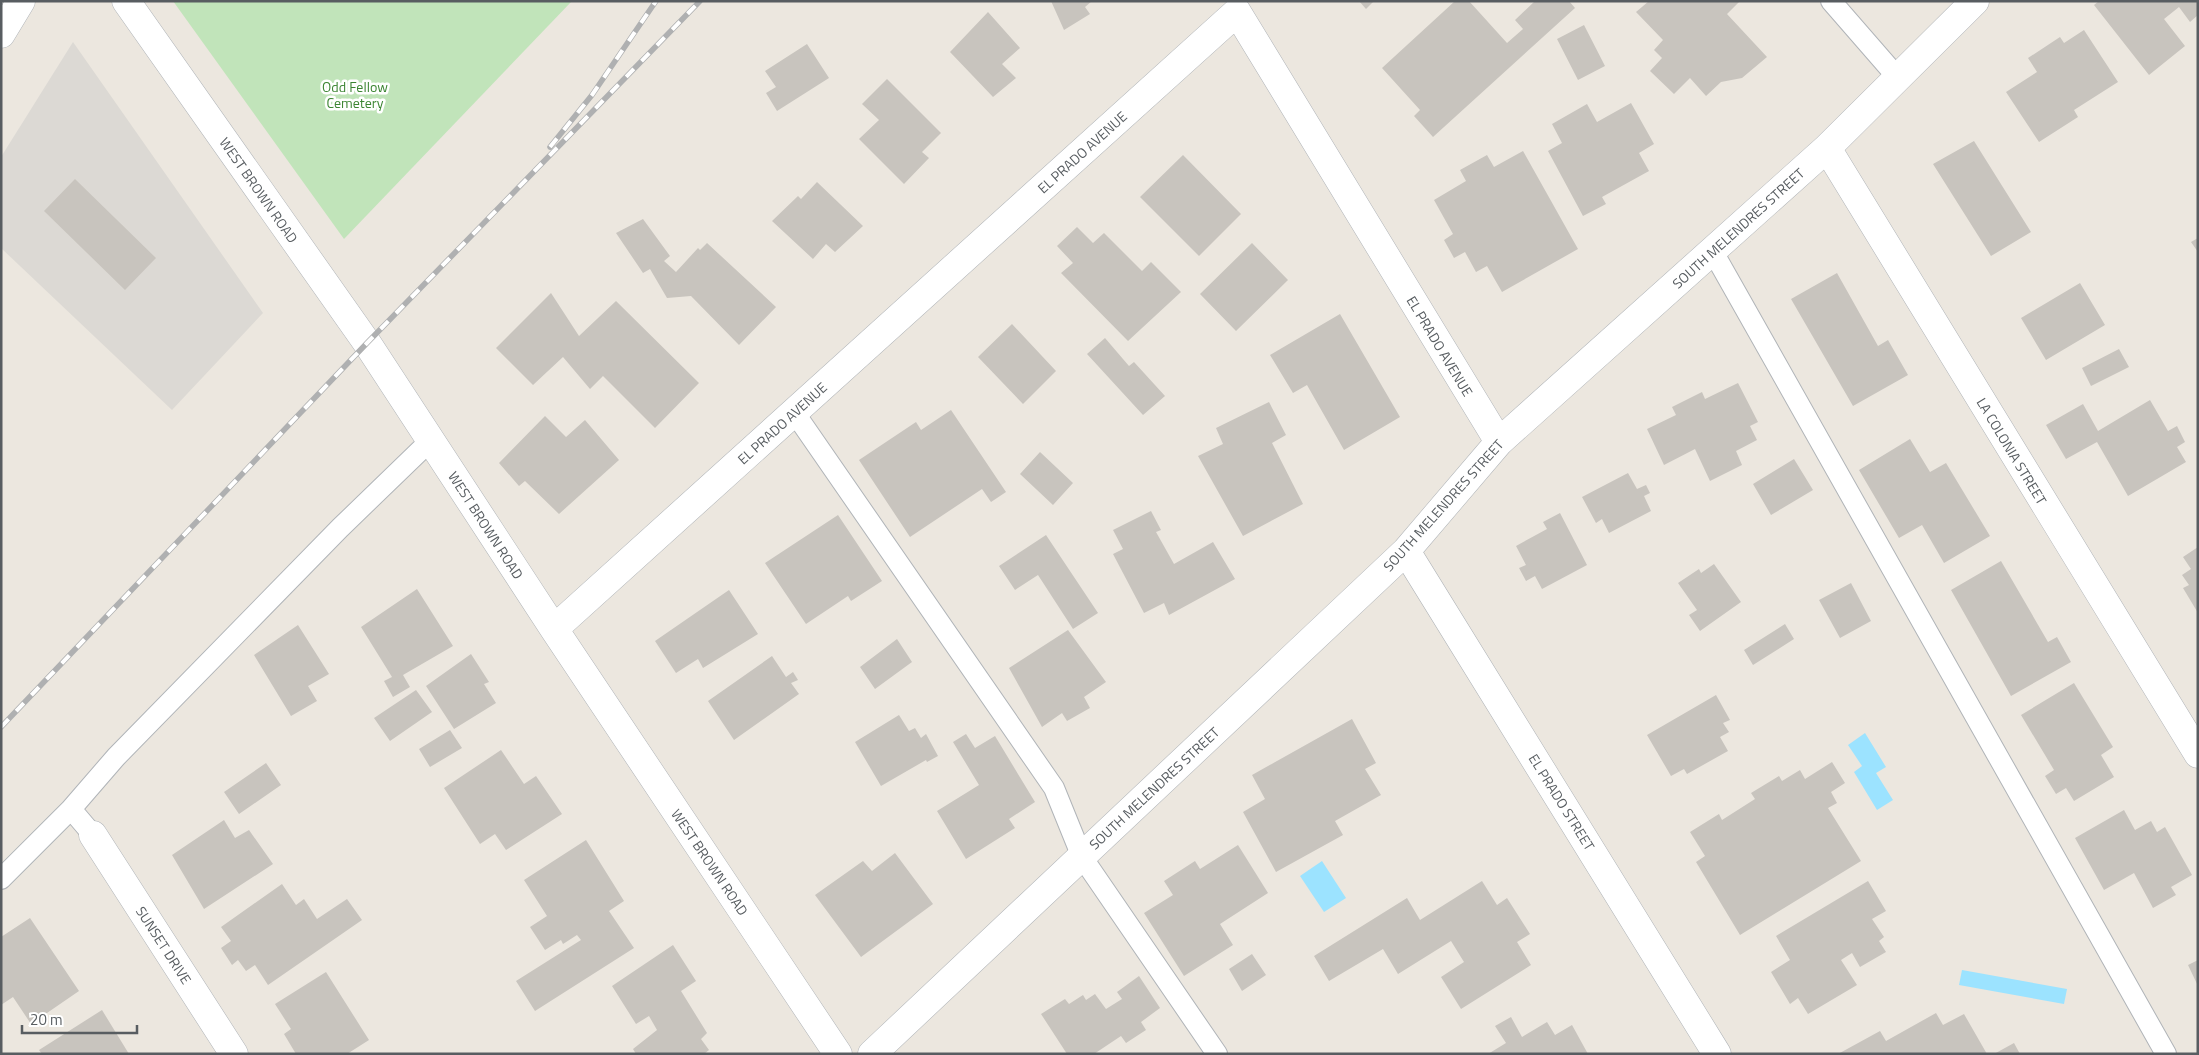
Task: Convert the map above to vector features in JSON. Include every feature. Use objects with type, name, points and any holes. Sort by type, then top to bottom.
[{"type":"street","points":[[1,34],[21,1]]},
{"type":"street","name":"WEST BROWN ROAD","points":[[126,1],[367,343],[554,629],[838,1054]]},
{"type":"street","name":"SOUTH MELENDRES STREET","points":[[872,1054],[1406,551],[1498,442],[1827,148],[1975,1]]},
{"type":"street","name":"EL PRADO AVENUE","points":[[554,629],[1237,12],[1498,442]]},
{"type":"street","name":"LA COLONIA STREET","points":[[1827,148],[2198,754]]},
{"type":"street","name":"EL PRADO STREET","points":[[1406,551],[1717,1054]]},
{"type":"street","name":"SUNSET DRIVE","points":[[93,835],[234,1054]]},
{"type":"lane","points":[[1831,1],[1898,78]]},
{"type":"lane","points":[[1712,250],[2166,1054]]},
{"type":"lane","points":[[794,412],[1054,788],[1082,857],[1217,1054]]},
{"type":"lane","points":[[1,879],[71,809],[137,736],[340,528],[431,440]]},
{"type":"lane","points":[[71,809],[93,835]]},
{"type":"shaded area","points":[[73,42],[263,313],[172,410],[1,248],[1,157]]},
{"type":"green space","name":"Odd Fellow Cemetery","points":[[173,1],[572,1],[344,239]]},
{"type":"water","points":[[1865,733],[1886,767],[1876,773],[1893,800],[1877,810],[1854,772],[1862,766],[1848,745]]},
{"type":"water","points":[[1322,861],[1346,898],[1324,912],[1300,876]]},
{"type":"water","points":[[1962,970],[2067,989],[2064,1004],[1959,985]]},
{"type":"building","points":[[1051,1],[1092,1],[1085,7],[1090,14],[1064,30]]},
{"type":"building","points":[[1359,1],[1374,1],[1366,9]]},
{"type":"building","points":[[1455,1],[1469,1],[1507,43],[1523,29],[1515,20],[1535,1],[1569,1],[1575,8],[1433,137],[1414,116],[1420,110],[1382,68]]},
{"type":"building","points":[[1649,1],[1740,1],[1727,14],[1767,57],[1742,78],[1721,82],[1706,96],[1690,78],[1674,94],[1650,71],[1662,58],[1654,50],[1663,40],[1636,12]]},
{"type":"building","points":[[2099,1],[2198,1],[2198,15],[2190,22],[2179,7],[2164,19],[2185,46],[2149,75],[2094,5]]},
{"type":"building","points":[[988,12],[1020,48],[1002,64],[1016,78],[993,97],[950,52]]},
{"type":"building","points":[[1584,25],[1605,66],[1578,80],[1557,39]]},
{"type":"building","points":[[2084,30],[2118,82],[2074,110],[2078,117],[2039,142],[2006,92],[2037,72],[2028,58],[2060,37],[2064,43]]},
{"type":"building","points":[[807,44],[829,78],[777,111],[766,93],[776,87],[765,71]]},
{"type":"building","points":[[887,79],[941,133],[922,152],[929,158],[904,184],[859,139],[879,120],[862,104]]},
{"type":"building","points":[[1631,103],[1654,144],[1639,153],[1649,171],[1602,197],[1606,204],[1583,216],[1548,151],[1562,143],[1552,124],[1587,104],[1597,122]]},
{"type":"building","points":[[1974,141],[2031,232],[1991,256],[1933,164]]},
{"type":"building","points":[[1523,151],[1578,249],[1502,292],[1487,266],[1476,272],[1465,252],[1454,258],[1444,240],[1453,234],[1434,200],[1466,181],[1460,170],[1487,155],[1494,167]]},
{"type":"building","points":[[1183,155],[1241,214],[1199,256],[1140,197]]},
{"type":"building","points":[[75,179],[156,258],[125,290],[44,211]]},
{"type":"building","points":[[817,182],[863,226],[835,252],[826,244],[813,259],[772,221],[798,196],[801,199]]},
{"type":"building","points":[[643,219],[670,256],[664,261],[676,272],[698,248],[700,250],[707,243],[776,307],[739,345],[691,296],[667,298],[650,269],[643,273],[616,233]]},
{"type":"building","points":[[1077,227],[1093,243],[1104,233],[1142,271],[1151,262],[1181,292],[1128,341],[1061,273],[1073,263],[1057,246]]},
{"type":"building","points":[[2198,238],[2198,252],[2191,242]]},
{"type":"building","points":[[1252,243],[1288,280],[1236,331],[1200,294]]},
{"type":"building","points":[[1837,273],[1878,346],[1888,340],[1908,375],[1853,406],[1791,299]]},
{"type":"building","points":[[2080,283],[2105,325],[2046,360],[2021,318]]},
{"type":"building","points":[[551,293],[579,336],[616,301],[699,383],[655,428],[603,376],[590,389],[563,357],[533,385],[496,348]]},
{"type":"building","points":[[1340,314],[1400,417],[1344,450],[1307,385],[1293,393],[1270,355]]},
{"type":"building","points":[[1012,324],[1056,371],[1023,404],[978,357]]},
{"type":"building","points":[[1105,338],[1129,366],[1134,362],[1165,396],[1143,415],[1087,354]]},
{"type":"building","points":[[2119,349],[2129,367],[2091,386],[2082,368]]},
{"type":"building","points":[[1738,383],[1758,422],[1750,426],[1757,440],[1736,451],[1742,465],[1710,481],[1695,449],[1664,465],[1647,429],[1676,415],[1672,407],[1702,392],[1705,399]]},
{"type":"building","points":[[2150,400],[2168,431],[2177,426],[2185,442],[2177,447],[2186,462],[2128,496],[2097,442],[2066,459],[2046,425],[2083,404],[2098,431]]},
{"type":"building","points":[[1269,402],[1286,435],[1272,443],[1303,504],[1243,536],[1198,456],[1223,444],[1216,428]]},
{"type":"building","points":[[951,410],[1006,492],[991,502],[982,489],[910,537],[859,460],[916,422],[921,430]]},
{"type":"building","points":[[545,416],[566,437],[585,420],[619,460],[559,514],[525,481],[519,486],[499,463]]},
{"type":"building","points":[[1910,439],[1930,472],[1946,463],[1990,536],[1944,563],[1922,525],[1899,538],[1859,470]]},
{"type":"building","points":[[1040,452],[1073,483],[1053,505],[1020,474]]},
{"type":"building","points":[[1794,459],[1813,490],[1771,515],[1753,484]]},
{"type":"building","points":[[1628,473],[1637,489],[1646,485],[1650,493],[1644,496],[1651,511],[1609,533],[1602,519],[1596,523],[1582,497]]},
{"type":"building","points":[[1151,511],[1161,530],[1156,532],[1174,564],[1213,542],[1235,579],[1169,615],[1164,603],[1144,613],[1113,554],[1123,549],[1113,530]]},
{"type":"building","points":[[1560,513],[1587,565],[1542,589],[1535,576],[1526,581],[1519,568],[1526,565],[1516,546],[1547,529],[1543,522]]},
{"type":"building","points":[[838,515],[882,581],[851,601],[848,596],[806,624],[765,563]]},
{"type":"building","points":[[1046,535],[1098,613],[1073,629],[1038,575],[1015,590],[999,566]]},
{"type":"building","points":[[2198,547],[2198,613],[2183,588],[2189,585],[2182,575],[2191,569],[2183,557]]},
{"type":"building","points":[[2001,561],[2048,642],[2057,637],[2071,662],[2011,696],[1951,590]]},
{"type":"building","points":[[1714,564],[1741,602],[1700,631],[1689,615],[1697,610],[1678,583],[1699,569],[1701,573]]},
{"type":"building","points":[[1851,583],[1871,621],[1840,638],[1819,600]]},
{"type":"building","points":[[417,589],[453,646],[403,675],[410,687],[393,697],[384,681],[392,677],[361,627]]},
{"type":"building","points":[[729,590],[758,634],[703,668],[698,659],[676,673],[655,641]]},
{"type":"building","points":[[1785,624],[1794,639],[1753,665],[1744,650]]},
{"type":"building","points":[[298,625],[329,674],[308,686],[317,701],[291,716],[254,655]]},
{"type":"building","points":[[1068,630],[1106,682],[1084,697],[1090,708],[1067,721],[1062,713],[1042,727],[1009,668]]},
{"type":"building","points":[[897,639],[912,662],[875,689],[860,667]]},
{"type":"building","points":[[471,654],[489,682],[484,684],[496,703],[454,729],[426,686]]},
{"type":"building","points":[[772,656],[786,677],[793,672],[798,680],[791,683],[799,694],[734,740],[708,701]]},
{"type":"building","points":[[2074,683],[2113,747],[2101,755],[2114,777],[2074,801],[2066,788],[2056,794],[2045,776],[2054,770],[2021,715]]},
{"type":"building","points":[[416,690],[432,712],[390,741],[374,718]]},
{"type":"building","points":[[1716,695],[1730,720],[1723,723],[1729,732],[1720,737],[1728,751],[1687,774],[1684,769],[1671,776],[1647,735]]},
{"type":"building","points":[[899,715],[909,731],[915,728],[921,738],[926,734],[938,756],[927,762],[926,760],[881,786],[855,742]]},
{"type":"building","points":[[1352,719],[1376,763],[1365,769],[1381,795],[1335,821],[1343,835],[1276,872],[1243,812],[1265,799],[1252,775]]},
{"type":"building","points":[[450,730],[462,748],[430,767],[419,749]]},
{"type":"building","points":[[966,734],[975,748],[995,736],[1035,802],[1009,819],[1015,828],[966,859],[937,811],[979,785],[953,742]]},
{"type":"building","points":[[501,750],[524,784],[536,776],[562,814],[506,850],[495,834],[480,844],[444,788]]},
{"type":"building","points":[[1832,762],[1845,783],[1831,792],[1837,803],[1828,808],[1861,861],[1740,935],[1696,862],[1705,856],[1690,832],[1719,814],[1722,820],[1755,799],[1751,793],[1779,776],[1782,781],[1800,770],[1805,779]]},
{"type":"building","points":[[266,763],[281,785],[239,814],[224,792]]},
{"type":"building","points":[[2124,810],[2135,830],[2151,821],[2157,832],[2165,827],[2192,875],[2171,887],[2176,895],[2153,908],[2134,873],[2104,890],[2075,838]]},
{"type":"building","points":[[224,820],[235,838],[249,830],[273,864],[204,909],[172,855]]},
{"type":"building","points":[[586,840],[624,901],[609,911],[634,948],[535,1011],[516,981],[581,940],[577,935],[563,944],[561,940],[545,950],[530,927],[547,916],[524,880]]},
{"type":"building","points":[[1238,845],[1268,893],[1220,924],[1233,945],[1184,976],[1144,913],[1173,895],[1164,881],[1195,861],[1200,869]]},
{"type":"building","points":[[895,853],[933,904],[861,957],[815,895],[863,861],[872,871]]},
{"type":"building","points":[[1482,881],[1497,905],[1507,898],[1530,934],[1517,942],[1531,965],[1461,1009],[1441,977],[1464,962],[1451,941],[1398,974],[1383,949],[1329,981],[1314,956],[1407,898],[1420,920]]},
{"type":"building","points":[[1868,881],[1886,911],[1872,919],[1884,937],[1879,941],[1886,952],[1860,967],[1852,953],[1841,960],[1857,985],[1808,1014],[1798,998],[1790,1004],[1771,972],[1790,960],[1776,936]]},
{"type":"building","points":[[282,884],[296,905],[304,899],[317,919],[347,899],[362,920],[268,985],[255,965],[246,971],[238,960],[232,965],[221,948],[231,941],[221,927]]},
{"type":"building","points":[[30,918],[79,991],[31,1024],[13,997],[1,1005],[1,937]]},
{"type":"building","points":[[673,945],[696,981],[681,991],[707,1033],[701,1039],[709,1050],[704,1054],[636,1054],[633,1049],[657,1030],[649,1016],[636,1024],[612,986]]},
{"type":"building","points":[[1252,954],[1266,975],[1242,991],[1229,969]]},
{"type":"building","points":[[2198,960],[2198,986],[2188,965]]},
{"type":"building","points":[[326,972],[369,1040],[347,1054],[296,1054],[284,1034],[291,1029],[275,1004]]},
{"type":"building","points":[[1139,976],[1160,1008],[1141,1022],[1146,1030],[1126,1043],[1121,1036],[1094,1054],[1067,1054],[1041,1014],[1065,999],[1069,1004],[1083,995],[1086,1000],[1095,994],[1106,1009],[1122,999],[1117,992]]},
{"type":"building","points":[[102,1010],[129,1054],[42,1054],[39,1050]]},
{"type":"building","points":[[1936,1013],[1943,1025],[1964,1014],[1987,1054],[1838,1054],[1880,1031],[1886,1041]]},
{"type":"building","points":[[1511,1017],[1522,1037],[1547,1022],[1555,1035],[1572,1025],[1588,1054],[1488,1054],[1506,1043],[1495,1026]]},
{"type":"building","points":[[2014,1043],[2020,1054],[1994,1054]]},
{"type":"railway","points":[[550,147],[592,95],[656,1]]},
{"type":"railway","points":[[1,727],[367,343],[700,1]]}]
